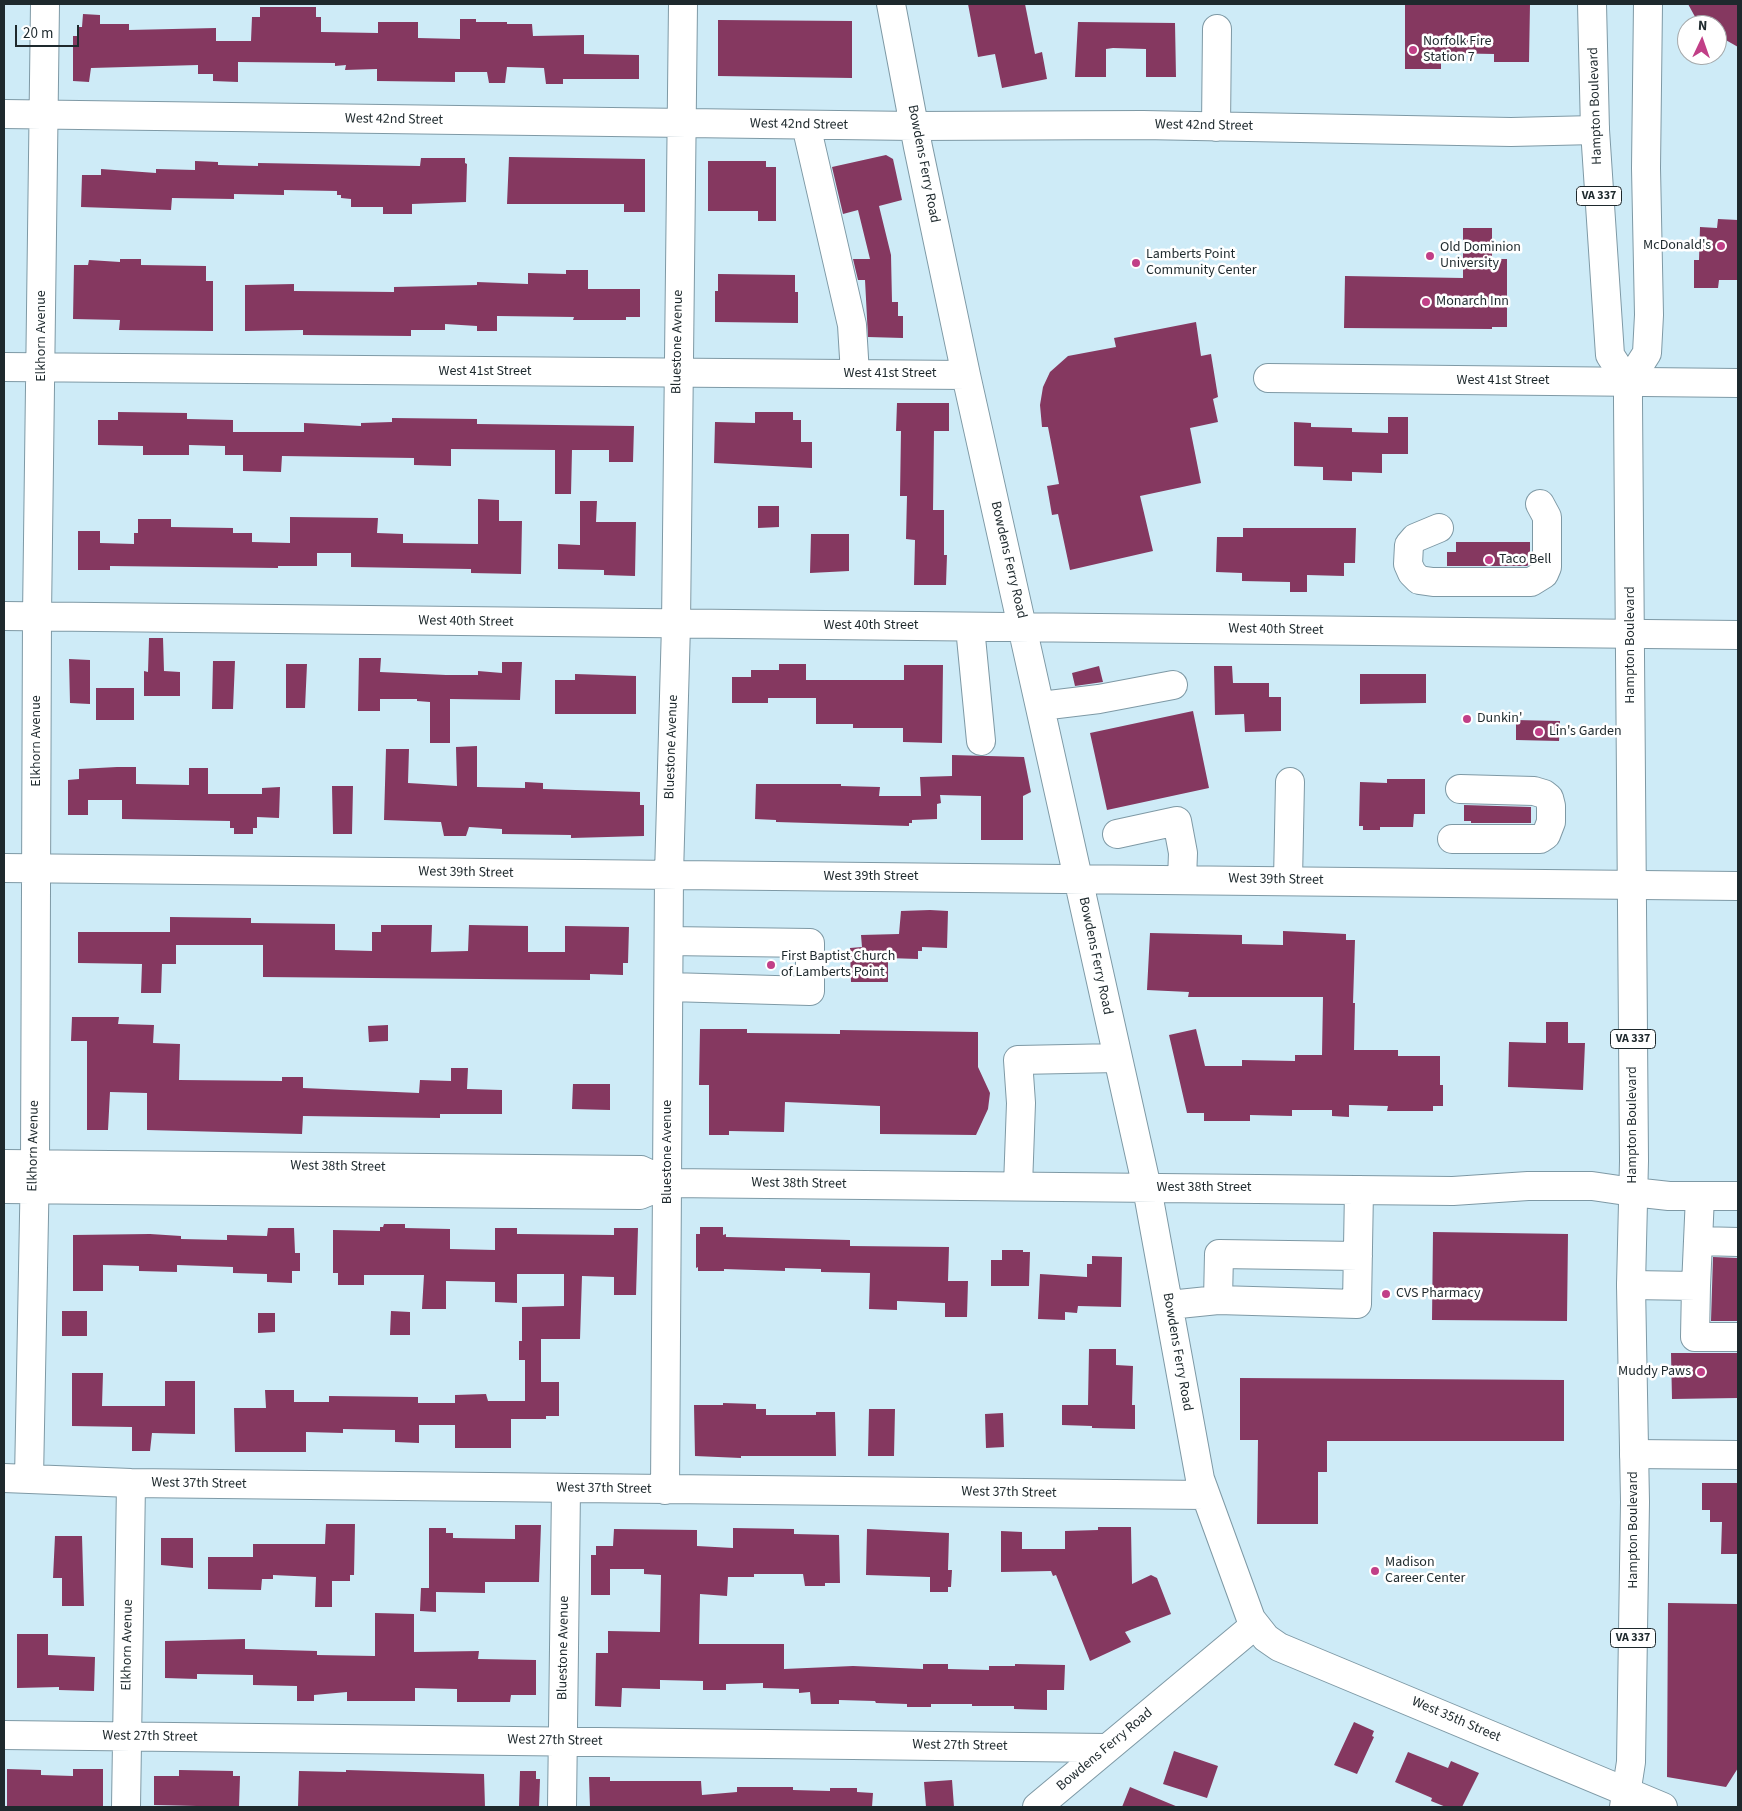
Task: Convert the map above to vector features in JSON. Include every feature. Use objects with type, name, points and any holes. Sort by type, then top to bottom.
[{"type":"street","name":"Elkhorn Avenue","points":[[16,1479],[34,1177],[37,616],[42,368],[42,115],[45,4]]},
{"type":"street","name":"Bluestone Avenue","points":[[666,1490],[669,875],[676,625],[680,123],[683,4]]},
{"type":"street","name":"Bowdens Ferry Road","points":[[891,4],[914,126],[966,375],[1024,628],[1147,1188],[1204,1495],[1255,1625],[1037,1807]]},
{"type":"street","name":"Hampton Boulevard","points":[[1592,4],[1595,130],[1610,354],[1628,383],[1633,885],[1633,1192],[1631,1285],[1634,1454],[1631,1762],[1625,1800]]},
{"type":"street","points":[[1628,383],[1647,353],[1649,315],[1646,168],[1648,4]]},
{"type":"street","points":[[1216,127],[1217,29]]},
{"type":"street","name":"West 42nd Street","points":[[4,114],[806,125],[1216,127],[1512,132],[1595,130]]},
{"type":"street","points":[[806,125],[850,316],[856,374]]},
{"type":"street","name":"West 41st Street","points":[[4,367],[966,375]]},
{"type":"street","name":"West 41st Street","points":[[1268,378],[1738,383]]},
{"type":"street","points":[[1439,528],[1415,538],[1409,545],[1408,564],[1412,573],[1419,580],[1433,582],[1531,582],[1544,574],[1547,567],[1548,517],[1540,504]]},
{"type":"street","name":"West 40th Street","points":[[4,616],[676,625],[1738,635]]},
{"type":"street","points":[[970,627],[981,741]]},
{"type":"street","points":[[1041,706],[1099,699],[1173,684]]},
{"type":"street","points":[[1288,880],[1290,782]]},
{"type":"street","points":[[1452,839],[1540,840],[1546,835],[1551,822],[1551,806],[1549,798],[1544,794],[1534,791],[1460,789]]},
{"type":"street","points":[[1117,834],[1177,821],[1183,854],[1182,879]]},
{"type":"street","name":"West 39th Street","points":[[4,868],[1738,886]]},
{"type":"street","points":[[669,941],[810,943],[810,991],[669,988]]},
{"type":"street","points":[[1018,1186],[1021,1103],[1018,1060],[1118,1058]]},
{"type":"street","name":"West 38th Street","points":[[4,1164],[34,1177]]},
{"type":"street","name":"West 38th Street","points":[[4,1189],[34,1177],[641,1170],[668,1183],[1453,1191],[1528,1186],[1592,1186],[1633,1192],[1738,1196]]},
{"type":"street","points":[[1169,1305],[1218,1300],[1357,1304],[1359,1190]]},
{"type":"street","points":[[1700,1196],[1694,1337],[1738,1337]]},
{"type":"street","points":[[1699,1241],[1738,1242]]},
{"type":"street","points":[[1218,1300],[1218,1254],[1358,1256]]},
{"type":"street","points":[[1631,1285],[1696,1286]]},
{"type":"street","points":[[1634,1454],[1738,1455]]},
{"type":"street","name":"West 37th Street","points":[[16,1479],[131,1483],[566,1489],[1204,1495]]},
{"type":"street","name":"Elkhorn Avenue","points":[[126,1807],[131,1483]]},
{"type":"street","name":"Bluestone Avenue","points":[[562,1807],[566,1489]]},
{"type":"street","name":"West 35th Street","points":[[1255,1625],[1266,1638],[1279,1646],[1625,1800],[1663,1807]]},
{"type":"street","name":"West 27th Street","points":[[4,1735],[1107,1748]]},
{"type":"building","points":[[968,4],[1025,4],[1035,54],[1042,52],[1047,79],[1002,88],[995,54],[978,57]]},
{"type":"building","points":[[1405,4],[1530,4],[1529,62],[1494,62],[1494,54],[1441,53],[1441,69],[1405,69]]},
{"type":"building","points":[[1688,4],[1738,4],[1738,47],[1727,41],[1727,15],[1694,15]]},
{"type":"building","points":[[260,7],[316,7],[316,17],[321,17],[321,32],[378,33],[378,22],[418,22],[418,38],[460,39],[460,19],[476,19],[476,22],[532,24],[533,36],[584,35],[584,54],[639,55],[639,79],[563,79],[563,84],[546,84],[544,68],[507,67],[505,83],[489,83],[487,72],[455,72],[455,82],[377,81],[377,69],[345,70],[346,65],[335,66],[335,63],[238,62],[238,82],[213,81],[213,74],[198,74],[198,65],[91,68],[89,82],[73,81],[73,36],[78,36],[78,27],[82,27],[83,14],[100,15],[100,24],[129,24],[129,30],[216,28],[216,41],[251,41],[252,17],[260,17]]},
{"type":"building","points":[[718,20],[852,21],[852,78],[718,76]]},
{"type":"building","points":[[1078,22],[1175,23],[1176,77],[1146,77],[1146,49],[1113,48],[1106,49],[1106,77],[1075,77]]},
{"type":"building","points":[[886,155],[893,159],[902,200],[879,206],[891,255],[892,302],[898,302],[898,316],[903,316],[903,338],[868,337],[865,280],[858,280],[853,259],[870,259],[858,210],[843,214],[832,167]]},
{"type":"building","points":[[509,157],[645,159],[645,212],[624,212],[624,204],[507,204]]},
{"type":"building","points":[[421,158],[465,158],[465,163],[467,164],[466,202],[412,204],[412,214],[383,214],[383,207],[351,207],[351,199],[341,198],[341,195],[337,195],[337,191],[284,190],[284,195],[234,194],[234,199],[172,198],[171,210],[81,207],[82,175],[101,175],[101,169],[156,173],[156,169],[195,170],[195,161],[218,162],[218,165],[258,166],[258,163],[420,166]]},
{"type":"building","points":[[708,161],[766,161],[766,167],[776,167],[776,221],[758,221],[758,211],[708,211]]},
{"type":"building","name":"McDonald's","points":[[1718,219],[1738,220],[1738,280],[1719,280],[1718,288],[1694,288],[1694,260],[1699,260],[1700,227],[1717,228]]},
{"type":"building","name":"Monarch Inn","points":[[1463,228],[1492,228],[1492,259],[1507,259],[1507,327],[1492,327],[1492,329],[1344,328],[1345,276],[1463,278]]},
{"type":"building","points":[[120,259],[141,259],[141,265],[206,266],[206,281],[213,281],[213,331],[119,330],[120,320],[73,319],[74,265],[88,265],[89,260],[120,262]]},
{"type":"building","points":[[566,270],[588,270],[588,289],[640,289],[640,317],[626,317],[626,320],[573,320],[574,317],[497,316],[497,331],[477,331],[477,326],[445,324],[445,330],[411,330],[411,336],[303,335],[303,330],[245,331],[245,285],[294,284],[294,291],[394,292],[394,287],[477,285],[477,282],[528,284],[528,273],[566,274]]},
{"type":"building","points":[[718,274],[795,275],[795,292],[798,292],[798,323],[715,322],[715,291],[718,291]]},
{"type":"building","points":[[1196,322],[1201,356],[1211,354],[1218,397],[1213,399],[1218,422],[1190,428],[1201,483],[1140,496],[1153,551],[1070,570],[1058,514],[1052,515],[1047,486],[1059,484],[1048,427],[1042,427],[1040,405],[1043,387],[1050,372],[1068,356],[1116,347],[1114,338]]},
{"type":"building","points":[[897,403],[949,403],[949,431],[934,431],[933,510],[944,510],[944,555],[947,555],[946,585],[914,585],[915,540],[906,539],[907,496],[900,496],[901,431],[896,431]]},
{"type":"building","points":[[118,412],[187,413],[187,419],[233,420],[233,432],[304,432],[304,423],[361,426],[361,423],[392,422],[392,418],[477,419],[477,424],[634,426],[633,462],[609,462],[609,450],[572,450],[571,494],[555,494],[555,450],[451,449],[451,466],[414,465],[414,458],[282,456],[281,472],[243,471],[243,455],[225,455],[225,446],[189,445],[189,455],[143,455],[143,446],[98,445],[98,420],[118,420]]},
{"type":"building","points":[[755,412],[793,412],[793,420],[801,420],[801,442],[812,442],[812,468],[714,463],[715,422],[755,423]]},
{"type":"building","points":[[1388,417],[1408,417],[1408,454],[1382,454],[1382,473],[1352,472],[1352,481],[1323,480],[1323,467],[1294,466],[1294,422],[1311,423],[1311,427],[1352,428],[1352,432],[1388,433]]},
{"type":"building","points":[[478,499],[499,500],[499,521],[522,521],[521,574],[471,573],[471,569],[351,567],[351,553],[317,553],[317,566],[278,566],[278,568],[110,566],[110,570],[78,570],[78,531],[100,531],[100,543],[134,544],[134,533],[138,533],[138,519],[171,519],[171,527],[233,528],[233,533],[252,533],[252,542],[290,543],[290,517],[378,518],[377,533],[403,534],[403,543],[478,544]]},
{"type":"building","points":[[580,501],[597,501],[596,522],[636,522],[635,576],[604,575],[604,570],[558,569],[558,544],[580,545]]},
{"type":"building","points":[[758,506],[779,506],[779,527],[758,528]]},
{"type":"building","points":[[1243,528],[1356,528],[1355,563],[1344,563],[1344,576],[1307,575],[1307,592],[1290,592],[1290,582],[1242,581],[1242,573],[1216,572],[1217,537],[1243,537]]},
{"type":"building","points":[[811,534],[849,534],[849,571],[810,573]]},
{"type":"building","name":"Taco Bell","points":[[1456,542],[1530,542],[1530,564],[1527,566],[1447,566],[1447,552],[1456,552]]},
{"type":"building","points":[[149,638],[163,638],[164,671],[180,672],[180,696],[144,696],[144,671],[148,672]]},
{"type":"building","points":[[359,658],[381,658],[380,672],[446,675],[478,675],[478,671],[502,673],[502,662],[522,662],[520,700],[450,699],[450,743],[430,743],[430,702],[417,701],[417,699],[380,699],[380,711],[358,711]]},
{"type":"building","points":[[69,659],[90,660],[90,704],[70,703]]},
{"type":"building","points":[[213,661],[235,661],[233,709],[212,709]]},
{"type":"building","points":[[286,664],[307,664],[305,708],[286,708]]},
{"type":"building","points":[[779,664],[806,664],[806,680],[904,680],[904,665],[943,665],[942,743],[903,742],[903,728],[853,728],[853,724],[816,724],[816,698],[768,698],[768,703],[732,703],[732,677],[751,677],[751,670],[779,670]]},
{"type":"building","points":[[1099,666],[1103,682],[1075,686],[1072,673]]},
{"type":"building","points":[[1214,666],[1232,666],[1233,683],[1269,683],[1269,697],[1281,697],[1281,731],[1245,732],[1244,714],[1215,715]]},
{"type":"building","points":[[575,674],[636,676],[636,714],[555,714],[555,680],[575,680]]},
{"type":"building","points":[[1360,674],[1426,674],[1426,703],[1360,704]]},
{"type":"building","points":[[96,688],[134,688],[134,720],[96,720]]},
{"type":"building","points":[[1193,711],[1209,788],[1107,810],[1090,733]]},
{"type":"building","points":[[1516,720],[1560,721],[1559,741],[1516,740]]},
{"type":"building","points":[[477,746],[477,787],[525,788],[525,782],[543,783],[543,789],[640,792],[640,805],[644,805],[644,836],[571,838],[571,835],[502,834],[502,829],[469,827],[466,836],[444,836],[441,822],[384,820],[386,749],[409,749],[408,783],[457,786],[456,747]]},
{"type":"building","points":[[952,755],[1024,757],[1031,792],[1023,796],[1023,840],[981,840],[981,796],[940,795],[941,803],[937,804],[937,819],[912,820],[909,826],[776,822],[776,820],[755,819],[756,784],[841,784],[841,786],[880,787],[879,796],[921,796],[920,777],[952,776]]},
{"type":"building","points":[[136,767],[136,784],[189,785],[189,768],[208,768],[208,794],[262,794],[262,788],[280,787],[279,818],[257,817],[257,828],[253,828],[253,834],[234,834],[234,828],[230,828],[230,821],[122,819],[122,800],[88,800],[88,815],[68,815],[68,780],[79,779],[79,769]]},
{"type":"building","points":[[1387,779],[1425,779],[1425,814],[1414,814],[1413,827],[1380,827],[1380,830],[1363,830],[1363,826],[1359,826],[1360,782],[1387,783]]},
{"type":"building","points":[[332,786],[353,786],[352,834],[333,834]]},
{"type":"building","points":[[1464,805],[1531,807],[1531,823],[1471,823],[1471,821],[1464,821]]},
{"type":"building","points":[[901,911],[948,911],[947,948],[922,947],[922,951],[918,951],[918,959],[888,958],[888,982],[851,982],[850,948],[862,947],[861,935],[899,934]]},
{"type":"building","points":[[170,917],[251,918],[251,923],[335,924],[335,950],[372,951],[372,932],[381,932],[381,925],[432,925],[431,952],[468,951],[469,925],[528,926],[528,952],[565,952],[565,926],[629,927],[628,963],[623,963],[623,975],[590,974],[590,980],[263,977],[263,945],[176,945],[176,964],[162,964],[161,993],[141,993],[142,964],[78,963],[78,932],[170,932]]},
{"type":"building","points":[[1283,931],[1346,934],[1346,940],[1355,940],[1354,1050],[1398,1050],[1398,1056],[1440,1056],[1440,1085],[1443,1085],[1443,1106],[1433,1106],[1433,1111],[1387,1111],[1388,1106],[1349,1105],[1349,1117],[1332,1116],[1332,1110],[1292,1110],[1292,1116],[1250,1115],[1250,1121],[1204,1121],[1204,1113],[1187,1113],[1169,1035],[1196,1029],[1205,1066],[1242,1066],[1242,1060],[1295,1061],[1295,1055],[1322,1055],[1323,997],[1188,997],[1189,992],[1147,990],[1150,933],[1242,935],[1242,944],[1283,945]]},
{"type":"building","points":[[72,1017],[119,1017],[118,1024],[154,1025],[153,1043],[180,1044],[179,1080],[282,1081],[282,1077],[303,1077],[303,1088],[419,1093],[420,1080],[451,1081],[451,1068],[468,1068],[467,1089],[502,1090],[502,1114],[440,1114],[440,1118],[303,1116],[302,1134],[147,1130],[147,1093],[110,1092],[108,1130],[87,1130],[87,1041],[71,1041]]},
{"type":"building","points":[[1546,1022],[1568,1022],[1568,1043],[1585,1043],[1583,1090],[1508,1087],[1509,1042],[1546,1043]]},
{"type":"building","points":[[388,1025],[388,1041],[369,1042],[368,1026]]},
{"type":"building","points":[[700,1029],[747,1029],[747,1033],[840,1034],[840,1030],[978,1032],[978,1067],[990,1093],[988,1109],[976,1135],[880,1134],[880,1106],[785,1102],[784,1132],[729,1131],[729,1135],[709,1135],[709,1085],[699,1085]]},
{"type":"building","points":[[573,1084],[610,1084],[610,1110],[572,1109]]},
{"type":"building","points":[[384,1224],[405,1224],[405,1228],[450,1229],[450,1249],[495,1250],[495,1228],[517,1228],[517,1234],[614,1235],[614,1228],[638,1228],[636,1295],[614,1295],[614,1277],[582,1276],[580,1339],[541,1339],[541,1382],[559,1382],[559,1416],[546,1416],[546,1419],[511,1419],[511,1448],[455,1448],[455,1425],[419,1425],[419,1443],[395,1442],[395,1430],[343,1429],[343,1433],[306,1432],[306,1452],[235,1452],[234,1408],[266,1408],[265,1390],[294,1390],[294,1402],[329,1402],[329,1396],[418,1397],[418,1403],[455,1403],[455,1395],[486,1394],[488,1401],[525,1401],[525,1360],[519,1360],[519,1341],[522,1341],[522,1307],[564,1306],[564,1274],[517,1274],[517,1303],[495,1302],[495,1282],[446,1281],[446,1309],[422,1309],[424,1275],[364,1275],[364,1285],[338,1285],[338,1273],[333,1273],[333,1230],[380,1231],[380,1227],[383,1227]]},
{"type":"building","points":[[700,1227],[723,1227],[723,1235],[726,1234],[726,1237],[850,1240],[850,1246],[949,1247],[948,1281],[968,1281],[967,1317],[945,1317],[945,1303],[897,1301],[897,1310],[869,1309],[870,1273],[821,1272],[821,1269],[785,1268],[785,1271],[724,1269],[724,1271],[698,1271],[698,1267],[696,1268],[696,1234],[700,1234]]},
{"type":"building","points":[[268,1228],[294,1228],[295,1253],[300,1253],[300,1271],[292,1271],[292,1283],[267,1282],[267,1274],[233,1273],[233,1267],[177,1265],[177,1272],[139,1271],[139,1266],[103,1265],[103,1291],[73,1291],[73,1235],[150,1234],[181,1236],[181,1239],[227,1240],[227,1235],[267,1236]]},
{"type":"building","points":[[1433,1232],[1568,1234],[1567,1321],[1432,1320]]},
{"type":"building","points":[[1002,1250],[1030,1252],[1029,1286],[991,1286],[991,1260],[1002,1260]]},
{"type":"building","points":[[1092,1256],[1122,1257],[1121,1307],[1078,1306],[1077,1313],[1065,1312],[1065,1320],[1038,1319],[1040,1274],[1087,1277],[1087,1264],[1092,1264]]},
{"type":"building","points":[[1713,1257],[1738,1258],[1738,1321],[1711,1321]]},
{"type":"building","points":[[62,1311],[87,1311],[87,1336],[62,1336]]},
{"type":"building","points":[[391,1311],[410,1312],[410,1335],[390,1335]]},
{"type":"building","points":[[258,1313],[275,1313],[275,1332],[258,1333]]},
{"type":"building","points":[[1089,1349],[1116,1349],[1116,1365],[1133,1366],[1132,1405],[1135,1405],[1135,1429],[1062,1425],[1062,1405],[1088,1405]]},
{"type":"building","points":[[1671,1353],[1738,1353],[1738,1398],[1672,1399]]},
{"type":"building","points":[[72,1373],[103,1373],[102,1406],[165,1406],[165,1381],[195,1381],[195,1434],[152,1433],[150,1451],[132,1451],[132,1427],[72,1426]]},
{"type":"building","points":[[1240,1378],[1564,1380],[1564,1441],[1327,1441],[1327,1472],[1318,1472],[1318,1524],[1257,1524],[1258,1440],[1240,1440]]},
{"type":"building","points":[[723,1403],[756,1404],[756,1409],[766,1409],[766,1415],[816,1415],[816,1412],[835,1412],[836,1456],[741,1456],[741,1458],[695,1456],[694,1405],[723,1405]]},
{"type":"building","points":[[869,1409],[895,1409],[894,1456],[868,1456]]},
{"type":"building","points":[[1003,1413],[1004,1447],[986,1448],[985,1414]]},
{"type":"building","points":[[1702,1483],[1738,1483],[1738,1554],[1721,1554],[1722,1522],[1710,1522],[1710,1510],[1702,1510]]},
{"type":"building","points":[[326,1524],[355,1524],[354,1575],[350,1575],[350,1581],[332,1581],[332,1607],[315,1607],[316,1577],[273,1575],[273,1579],[262,1579],[261,1590],[208,1589],[208,1557],[253,1557],[253,1544],[325,1544]]},
{"type":"building","points":[[515,1525],[541,1525],[539,1582],[485,1582],[485,1593],[436,1592],[436,1612],[420,1611],[421,1588],[429,1588],[429,1528],[446,1528],[446,1533],[453,1533],[453,1538],[515,1539]]},
{"type":"building","points":[[1098,1527],[1131,1527],[1132,1584],[1151,1575],[1157,1578],[1171,1614],[1125,1632],[1131,1642],[1090,1661],[1056,1575],[1053,1576],[1051,1571],[1001,1572],[1001,1531],[1022,1532],[1022,1549],[1065,1549],[1065,1531],[1098,1530]]},
{"type":"building","points":[[733,1528],[794,1529],[794,1534],[839,1535],[840,1583],[825,1583],[825,1586],[805,1586],[803,1574],[754,1574],[754,1577],[728,1577],[727,1596],[700,1594],[699,1644],[784,1644],[784,1669],[853,1666],[923,1669],[923,1664],[948,1664],[948,1669],[989,1670],[989,1666],[1015,1666],[1015,1664],[1065,1665],[1064,1690],[1047,1690],[1047,1710],[1014,1709],[1014,1706],[972,1706],[972,1704],[931,1704],[931,1707],[907,1707],[907,1704],[876,1703],[875,1701],[839,1700],[839,1704],[811,1704],[810,1692],[799,1693],[799,1689],[763,1688],[763,1683],[726,1684],[726,1690],[703,1690],[703,1681],[660,1680],[660,1689],[622,1688],[621,1707],[595,1706],[596,1653],[608,1653],[608,1631],[660,1632],[661,1575],[644,1574],[644,1569],[610,1569],[610,1595],[591,1595],[591,1555],[596,1555],[596,1546],[613,1546],[614,1529],[697,1530],[697,1546],[733,1548]]},
{"type":"building","points":[[867,1529],[949,1533],[948,1570],[952,1570],[951,1587],[948,1587],[948,1592],[930,1592],[930,1577],[866,1575]]},
{"type":"building","points":[[55,1536],[82,1536],[84,1606],[62,1606],[62,1578],[53,1578]]},
{"type":"building","points":[[161,1538],[193,1538],[193,1568],[161,1565]]},
{"type":"building","points":[[1668,1603],[1738,1604],[1738,1768],[1726,1787],[1667,1777]]},
{"type":"building","points":[[375,1613],[414,1614],[414,1652],[479,1651],[478,1659],[536,1660],[536,1695],[511,1695],[510,1702],[457,1702],[457,1689],[415,1688],[415,1701],[347,1701],[347,1692],[314,1695],[314,1701],[297,1701],[297,1686],[253,1685],[253,1675],[197,1674],[197,1679],[165,1678],[165,1641],[245,1639],[245,1649],[317,1651],[317,1655],[375,1656]]},
{"type":"building","points":[[17,1634],[48,1634],[48,1655],[95,1657],[94,1691],[59,1690],[59,1687],[17,1688]]},
{"type":"building","points":[[1354,1722],[1374,1731],[1372,1736],[1374,1737],[1357,1774],[1334,1765]]},
{"type":"building","points":[[1174,1751],[1218,1766],[1207,1798],[1163,1784]]},
{"type":"building","points":[[1408,1752],[1448,1768],[1451,1761],[1479,1773],[1462,1807],[1446,1807],[1431,1801],[1432,1798],[1395,1782]]},
{"type":"building","points":[[7,1769],[41,1770],[41,1775],[73,1776],[73,1769],[103,1769],[103,1807],[7,1807]]},
{"type":"building","points":[[179,1770],[233,1771],[233,1776],[240,1776],[239,1807],[154,1805],[154,1776],[179,1776]]},
{"type":"building","points":[[346,1770],[484,1774],[485,1807],[298,1807],[299,1771],[346,1772]]},
{"type":"building","points":[[520,1771],[536,1771],[536,1779],[540,1779],[539,1807],[519,1807]]},
{"type":"building","points":[[589,1777],[610,1777],[610,1781],[701,1781],[702,1795],[737,1792],[737,1787],[793,1787],[793,1790],[830,1791],[830,1788],[857,1788],[857,1792],[873,1793],[872,1807],[590,1807]]},
{"type":"building","points":[[952,1780],[954,1807],[926,1807],[924,1782]]},
{"type":"building","points":[[1130,1787],[1178,1807],[1122,1807]]},
{"type":"place","name":"Norfolk Fire Station 7","points":[[1413,50]]},
{"type":"place","name":"McDonald's","points":[[1721,246]]},
{"type":"place","name":"Old Dominion University","points":[[1430,256]]},
{"type":"place","name":"Lamberts Point Community Center","points":[[1136,263]]},
{"type":"place","name":"Monarch Inn","points":[[1426,302]]},
{"type":"place","name":"Taco Bell","points":[[1489,560]]},
{"type":"place","name":"Dunkin'","points":[[1467,719]]},
{"type":"place","name":"Lin's Garden","points":[[1539,732]]},
{"type":"place","name":"First Baptist Church of Lamberts Point","points":[[771,965]]},
{"type":"place","name":"CVS Pharmacy","points":[[1386,1294]]},
{"type":"place","name":"Muddy Paws","points":[[1701,1372]]},
{"type":"place","name":"Madison Career Center","points":[[1375,1571]]}]
